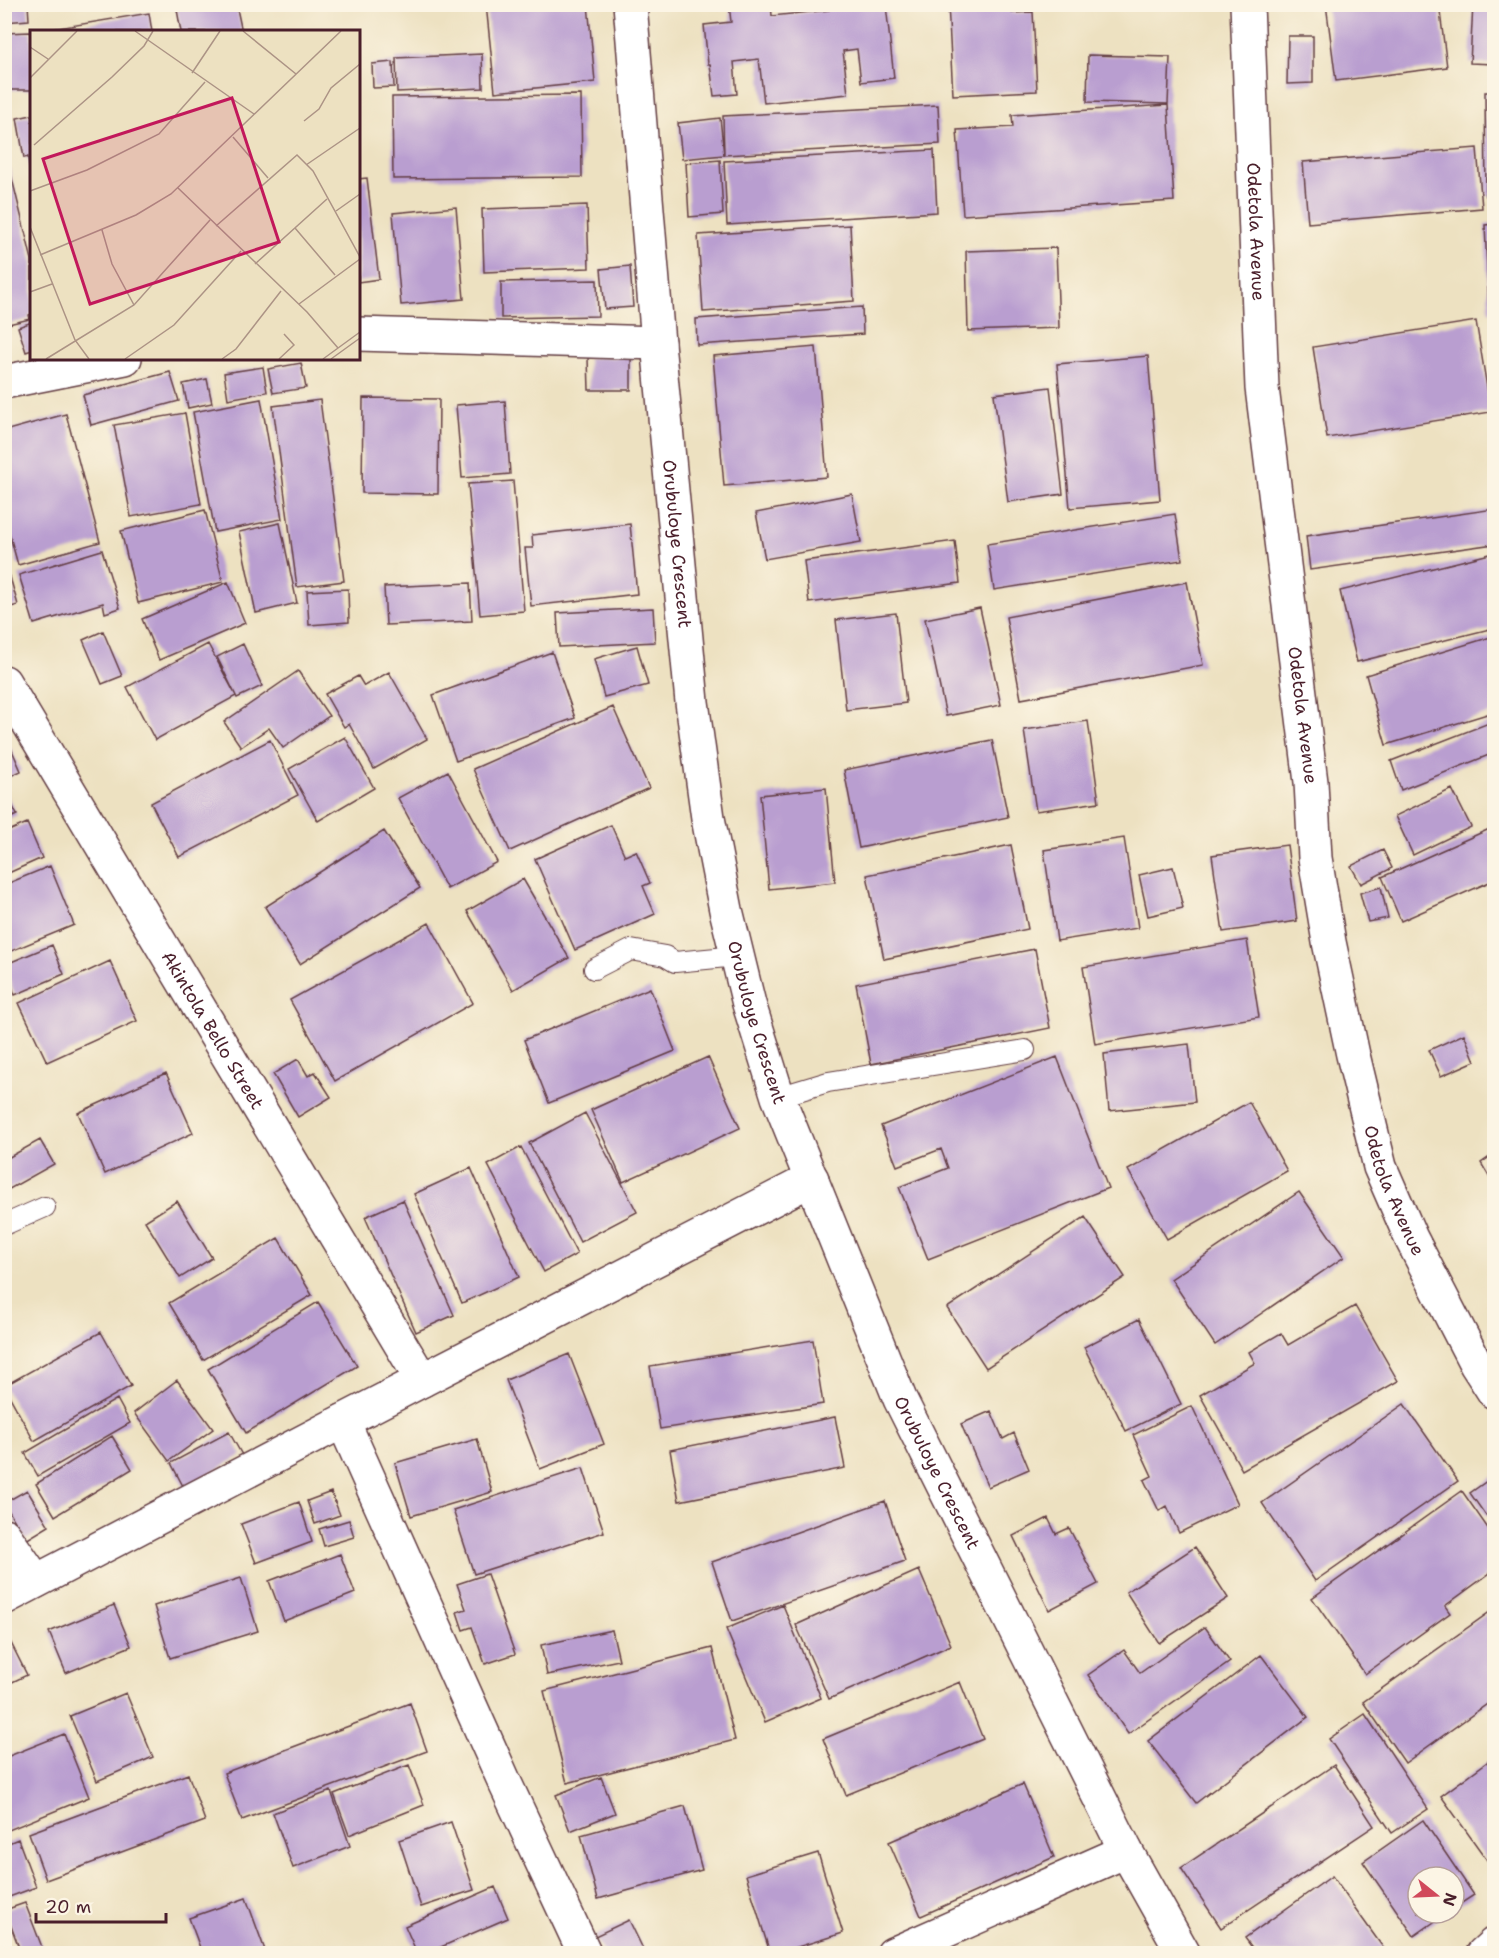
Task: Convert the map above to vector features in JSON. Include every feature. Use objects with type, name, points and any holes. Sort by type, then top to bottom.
[{"type":"street","name":"Orubuloye Crescent","points":[[630,4],[658,343],[692,702],[708,818],[749,1004],[778,1097],[900,1399],[1126,1851],[1184,1953]]},
{"type":"street","name":"Odetola Avenue","points":[[1247,4],[1262,388],[1311,782],[1315,858],[1329,942],[1380,1167],[1411,1238],[1476,1364],[1494,1392]]},
{"type":"street","points":[[360,334],[658,343]]},
{"type":"street","points":[[4,382],[115,360]]},
{"type":"street","name":"Akintola Bello Street","points":[[4,682],[422,1380]]},
{"type":"street","points":[[4,1598],[812,1179]]},
{"type":"street","points":[[343,1421],[504,1783],[585,1953]]},
{"type":"street","points":[[4,1535],[36,1581]]},
{"type":"street","points":[[893,1953],[1126,1851]]},
{"type":"street","points":[[1483,1953],[1494,1944]]},
{"type":"lane","points":[[594,969],[631,951],[665,956],[675,962],[737,956]]},
{"type":"lane","points":[[778,1097],[828,1082],[1025,1050]]},
{"type":"lane","points":[[4,1225],[45,1207]]},
{"type":"building","points":[[4,4],[28,4],[29,20],[4,22]]},
{"type":"building","points":[[176,4],[236,4],[242,30],[181,30]]},
{"type":"building","points":[[486,4],[588,4],[595,82],[495,92]]},
{"type":"building","points":[[729,4],[771,4],[772,16],[829,10],[828,4],[863,4],[864,8],[886,5],[894,78],[861,82],[857,49],[843,51],[848,94],[764,103],[759,59],[734,62],[737,94],[714,96],[704,25],[731,22]]},
{"type":"building","points":[[948,4],[1012,4],[1012,13],[1033,12],[1037,91],[953,95]]},
{"type":"building","points":[[1326,4],[1439,4],[1447,67],[1336,81]]},
{"type":"building","points":[[1473,4],[1494,4],[1494,64],[1470,63]]},
{"type":"building","points":[[149,13],[152,30],[52,30]]},
{"type":"building","points":[[30,32],[30,90],[4,90],[4,33]]},
{"type":"building","points":[[1288,36],[1313,36],[1313,83],[1287,84]]},
{"type":"building","points":[[482,54],[483,88],[397,92],[396,58]]},
{"type":"building","points":[[1088,55],[1170,57],[1168,104],[1087,102]]},
{"type":"building","points":[[393,62],[394,87],[373,88],[372,64]]},
{"type":"building","points":[[1485,92],[1494,92],[1494,196],[1486,196]]},
{"type":"building","points":[[581,95],[582,177],[393,179],[392,97]]},
{"type":"building","points":[[938,105],[940,144],[724,155],[723,116]]},
{"type":"building","points":[[1168,105],[1174,201],[963,215],[957,130],[1013,127],[1012,115]]},
{"type":"building","points":[[30,115],[30,170],[28,157],[24,158],[17,118]]},
{"type":"building","points":[[720,118],[724,155],[682,159],[678,123]]},
{"type":"building","points":[[1477,148],[1482,208],[1308,223],[1303,162]]},
{"type":"building","points":[[5,150],[30,252],[30,319],[4,325]]},
{"type":"building","points":[[934,150],[937,212],[727,225],[724,161]]},
{"type":"building","points":[[720,160],[723,214],[689,217],[686,163]]},
{"type":"building","points":[[367,178],[379,279],[360,282],[360,179]]},
{"type":"building","points":[[587,205],[589,268],[484,272],[482,209]]},
{"type":"building","points":[[456,207],[464,299],[401,305],[393,213]]},
{"type":"building","points":[[1494,224],[1494,312],[1489,312],[1485,225]]},
{"type":"building","points":[[850,225],[854,301],[703,312],[698,235]]},
{"type":"building","points":[[1056,248],[1059,328],[968,331],[966,251]]},
{"type":"building","points":[[630,266],[633,307],[605,309],[601,269]]},
{"type":"building","points":[[597,280],[598,316],[501,318],[501,282]]},
{"type":"building","points":[[862,307],[863,334],[697,345],[696,319]]},
{"type":"building","points":[[1476,321],[1491,412],[1327,438],[1313,347]]},
{"type":"building","points":[[30,323],[30,351],[26,352],[18,327]]},
{"type":"building","points":[[816,347],[827,477],[724,486],[713,356]]},
{"type":"building","points":[[1148,356],[1160,500],[1070,508],[1057,364]]},
{"type":"building","points":[[631,357],[631,390],[589,390],[588,358]]},
{"type":"building","points":[[301,363],[306,388],[273,393],[268,369]]},
{"type":"building","points":[[263,367],[267,392],[228,399],[224,373]]},
{"type":"building","points":[[170,372],[179,401],[91,425],[83,395]]},
{"type":"building","points":[[207,379],[212,403],[188,408],[183,384]]},
{"type":"building","points":[[1050,387],[1063,494],[1008,502],[994,394]]},
{"type":"building","points":[[363,398],[439,399],[438,494],[362,493]]},
{"type":"building","points":[[261,399],[282,519],[215,532],[193,412]]},
{"type":"building","points":[[320,400],[344,581],[297,587],[273,406]]},
{"type":"building","points":[[505,401],[510,474],[462,478],[456,405]]},
{"type":"building","points":[[185,413],[201,504],[131,517],[114,425]]},
{"type":"building","points":[[66,414],[100,542],[18,565],[4,514],[4,431]]},
{"type":"building","points":[[513,481],[524,611],[480,615],[468,484]]},
{"type":"building","points":[[852,494],[861,542],[765,559],[756,513]]},
{"type":"building","points":[[1494,509],[1494,544],[1310,570],[1306,536]]},
{"type":"building","points":[[205,510],[223,582],[138,603],[121,531]]},
{"type":"building","points":[[1175,514],[1182,560],[994,590],[987,544]]},
{"type":"building","points":[[280,523],[297,603],[256,613],[239,532]]},
{"type":"building","points":[[630,524],[637,594],[531,606],[525,548],[533,548],[532,535]]},
{"type":"building","points":[[955,541],[960,583],[809,603],[804,561]]},
{"type":"building","points":[[102,550],[120,608],[105,613],[103,603],[34,624],[19,575]]},
{"type":"building","points":[[1494,553],[1494,628],[1357,662],[1340,591]]},
{"type":"building","points":[[4,556],[18,605],[4,609]]},
{"type":"building","points":[[228,582],[245,623],[159,660],[142,619]]},
{"type":"building","points":[[1187,582],[1203,665],[1021,699],[1006,617]]},
{"type":"building","points":[[470,583],[472,621],[386,625],[384,587]]},
{"type":"building","points":[[348,589],[349,622],[309,625],[307,591]]},
{"type":"building","points":[[653,608],[655,642],[559,647],[557,613]]},
{"type":"building","points":[[980,608],[1001,705],[946,716],[925,619]]},
{"type":"building","points":[[896,613],[906,703],[846,710],[836,620]]},
{"type":"building","points":[[103,631],[122,676],[102,684],[83,640]]},
{"type":"building","points":[[1494,636],[1494,712],[1386,745],[1366,675]]},
{"type":"building","points":[[208,644],[236,696],[155,740],[127,687]]},
{"type":"building","points":[[243,644],[262,686],[237,698],[217,657]]},
{"type":"building","points":[[637,646],[648,685],[604,697],[594,659]]},
{"type":"building","points":[[552,652],[575,718],[456,761],[433,695]]},
{"type":"building","points":[[298,671],[329,716],[283,748],[269,728],[241,747],[224,722]]},
{"type":"building","points":[[389,672],[427,739],[374,769],[349,724],[344,727],[325,694],[358,676],[364,686]]},
{"type":"building","points":[[613,707],[649,788],[510,851],[473,769]]},
{"type":"building","points":[[1088,721],[1099,802],[1036,811],[1024,730]]},
{"type":"building","points":[[1494,721],[1494,753],[1401,790],[1391,761]]},
{"type":"building","points":[[345,737],[374,788],[318,821],[289,769]]},
{"type":"building","points":[[270,740],[298,795],[179,857],[151,803]]},
{"type":"building","points":[[992,740],[1008,817],[859,848],[844,770]]},
{"type":"building","points":[[11,748],[21,771],[4,779],[4,751]]},
{"type":"building","points":[[448,771],[497,862],[447,889],[398,798]]},
{"type":"building","points":[[826,788],[835,882],[769,889],[760,795]]},
{"type":"building","points":[[4,789],[17,815],[4,821]]},
{"type":"building","points":[[1452,789],[1471,827],[1413,855],[1395,816]]},
{"type":"building","points":[[27,823],[42,858],[4,875],[4,833]]},
{"type":"building","points":[[611,825],[625,856],[636,851],[650,883],[643,886],[655,914],[575,950],[535,859]]},
{"type":"building","points":[[1494,827],[1494,880],[1401,921],[1382,877]]},
{"type":"building","points":[[384,831],[420,888],[300,964],[265,907]]},
{"type":"building","points":[[1124,838],[1138,928],[1057,941],[1044,850]]},
{"type":"building","points":[[1011,845],[1028,929],[884,959],[867,875]]},
{"type":"building","points":[[1287,845],[1297,921],[1223,932],[1212,855]]},
{"type":"building","points":[[1383,850],[1392,868],[1361,884],[1351,866]]},
{"type":"building","points":[[50,866],[74,925],[4,954],[4,885]]},
{"type":"building","points":[[1173,867],[1183,908],[1148,916],[1139,875]]},
{"type":"building","points":[[523,879],[569,958],[513,990],[467,911]]},
{"type":"building","points":[[1381,887],[1388,918],[1368,922],[1360,893]]},
{"type":"building","points":[[429,923],[473,1003],[335,1081],[290,1000]]},
{"type":"building","points":[[1247,940],[1259,1017],[1095,1044],[1083,967]]},
{"type":"building","points":[[52,945],[64,974],[15,995],[4,965]]},
{"type":"building","points":[[1035,949],[1050,1028],[871,1064],[856,984]]},
{"type":"building","points":[[110,961],[137,1021],[47,1062],[19,1003]]},
{"type":"building","points":[[650,988],[675,1051],[549,1103],[524,1040]]},
{"type":"building","points":[[1464,1034],[1475,1061],[1441,1076],[1429,1050]]},
{"type":"building","points":[[1189,1044],[1195,1102],[1109,1111],[1104,1054]]},
{"type":"building","points":[[708,1057],[740,1128],[623,1182],[591,1110]]},
{"type":"building","points":[[1057,1057],[1108,1188],[928,1259],[899,1187],[948,1168],[941,1149],[897,1166],[881,1126]]},
{"type":"building","points":[[298,1059],[308,1076],[315,1072],[331,1097],[298,1117],[273,1074]]},
{"type":"building","points":[[166,1073],[193,1133],[105,1174],[78,1113]]},
{"type":"building","points":[[1249,1102],[1287,1171],[1167,1239],[1128,1170]]},
{"type":"building","points":[[585,1113],[637,1212],[580,1242],[529,1143]]},
{"type":"building","points":[[40,1140],[54,1164],[4,1192],[4,1160]]},
{"type":"building","points":[[521,1147],[577,1254],[544,1272],[488,1165]]},
{"type":"building","points":[[1494,1154],[1494,1185],[1481,1163]]},
{"type":"building","points":[[471,1168],[519,1277],[462,1303],[414,1194]]},
{"type":"building","points":[[1299,1192],[1344,1257],[1215,1345],[1171,1279]]},
{"type":"building","points":[[403,1200],[454,1315],[416,1332],[365,1217]]},
{"type":"building","points":[[177,1201],[212,1258],[180,1278],[145,1221]]},
{"type":"building","points":[[1085,1217],[1125,1277],[986,1368],[947,1308]]},
{"type":"building","points":[[278,1238],[312,1295],[203,1360],[169,1303]]},
{"type":"building","points":[[318,1302],[357,1366],[246,1433],[208,1369]]},
{"type":"building","points":[[1355,1306],[1398,1381],[1242,1470],[1200,1395],[1255,1363],[1249,1352],[1281,1333],[1288,1345]]},
{"type":"building","points":[[1139,1319],[1181,1404],[1126,1431],[1084,1347]]},
{"type":"building","points":[[101,1332],[131,1386],[34,1441],[4,1386]]},
{"type":"building","points":[[813,1340],[823,1404],[660,1429],[650,1366]]},
{"type":"building","points":[[569,1354],[604,1444],[540,1469],[506,1380]]},
{"type":"building","points":[[177,1380],[213,1429],[169,1461],[134,1413]]},
{"type":"building","points":[[117,1399],[130,1423],[38,1476],[25,1453]]},
{"type":"building","points":[[1404,1404],[1458,1481],[1315,1581],[1262,1503]]},
{"type":"building","points":[[1192,1406],[1238,1504],[1179,1533],[1167,1506],[1159,1511],[1144,1480],[1152,1476],[1133,1435]]},
{"type":"building","points":[[991,1411],[1003,1439],[1014,1433],[1029,1469],[988,1487],[961,1424]]},
{"type":"building","points":[[835,1417],[845,1468],[679,1501],[670,1450]]},
{"type":"building","points":[[229,1432],[242,1455],[184,1488],[171,1463]]},
{"type":"building","points":[[112,1436],[132,1469],[55,1516],[36,1484]]},
{"type":"building","points":[[477,1439],[492,1492],[411,1516],[395,1463]]},
{"type":"building","points":[[583,1468],[604,1532],[474,1574],[453,1510]]},
{"type":"building","points":[[1494,1476],[1494,1509],[1486,1516],[1470,1493]]},
{"type":"building","points":[[27,1490],[49,1526],[26,1540],[4,1503]]},
{"type":"building","points":[[1462,1491],[1494,1537],[1494,1570],[1445,1606],[1450,1613],[1365,1674],[1312,1598]]},
{"type":"building","points":[[331,1492],[340,1515],[315,1524],[307,1501]]},
{"type":"building","points":[[885,1501],[905,1561],[732,1621],[712,1562]]},
{"type":"building","points":[[299,1502],[312,1542],[256,1563],[241,1524]]},
{"type":"building","points":[[1048,1518],[1056,1534],[1069,1528],[1098,1584],[1049,1610],[1013,1536]]},
{"type":"building","points":[[349,1520],[354,1537],[324,1546],[319,1529]]},
{"type":"building","points":[[1195,1547],[1228,1598],[1159,1643],[1126,1592]]},
{"type":"building","points":[[340,1554],[355,1593],[284,1621],[269,1581]]},
{"type":"building","points":[[919,1570],[951,1645],[829,1699],[796,1625]]},
{"type":"building","points":[[487,1574],[515,1654],[485,1664],[472,1627],[463,1630],[457,1612],[466,1609],[457,1584]]},
{"type":"building","points":[[241,1578],[258,1631],[170,1658],[154,1606]]},
{"type":"building","points":[[114,1605],[131,1646],[66,1673],[49,1632]]},
{"type":"building","points":[[783,1605],[821,1698],[765,1722],[726,1629]]},
{"type":"building","points":[[1494,1609],[1494,1699],[1405,1763],[1363,1702]]},
{"type":"building","points":[[1205,1627],[1230,1662],[1128,1734],[1088,1675],[1124,1650],[1140,1673]]},
{"type":"building","points":[[612,1630],[619,1660],[547,1675],[541,1645]]},
{"type":"building","points":[[10,1641],[27,1675],[4,1686],[4,1644]]},
{"type":"building","points":[[712,1648],[735,1740],[567,1783],[544,1691]]},
{"type":"building","points":[[1261,1655],[1308,1717],[1196,1803],[1148,1741]]},
{"type":"building","points":[[960,1682],[983,1739],[846,1795],[823,1739]]},
{"type":"building","points":[[126,1693],[153,1757],[97,1781],[70,1716]]},
{"type":"building","points":[[410,1703],[427,1751],[242,1820],[224,1773]]},
{"type":"building","points":[[1365,1714],[1428,1809],[1392,1833],[1329,1739]]},
{"type":"building","points":[[64,1734],[89,1797],[4,1832],[4,1758]]},
{"type":"building","points":[[1494,1757],[1494,1870],[1441,1796]]},
{"type":"building","points":[[409,1765],[424,1805],[349,1835],[334,1794]]},
{"type":"building","points":[[1334,1765],[1374,1826],[1221,1928],[1181,1868]]},
{"type":"building","points":[[188,1774],[205,1821],[46,1880],[29,1833]]},
{"type":"building","points":[[601,1777],[615,1813],[570,1831],[556,1795]]},
{"type":"building","points":[[1023,1784],[1054,1857],[921,1916],[889,1842]]},
{"type":"building","points":[[331,1791],[350,1846],[293,1868],[273,1813]]},
{"type":"building","points":[[685,1806],[702,1870],[598,1899],[581,1835]]},
{"type":"building","points":[[1423,1820],[1454,1865],[1406,1865],[1406,1924],[1363,1862]]},
{"type":"building","points":[[451,1822],[474,1890],[421,1907],[399,1840]]},
{"type":"building","points":[[18,1839],[36,1887],[4,1899],[4,1845]]},
{"type":"building","points":[[818,1853],[843,1933],[778,1953],[770,1953],[746,1875]]},
{"type":"building","points":[[1332,1876],[1387,1953],[1256,1953],[1245,1938]]},
{"type":"building","points":[[1466,1883],[1474,1895],[1466,1900]]},
{"type":"building","points":[[495,1887],[508,1918],[427,1953],[417,1953],[405,1926]]},
{"type":"building","points":[[246,1898],[266,1953],[202,1953],[189,1918]]},
{"type":"building","points":[[25,1903],[42,1947],[21,1953],[5,1910]]},
{"type":"building","points":[[629,1920],[645,1953],[604,1953],[595,1936]]},
{"type":"building","points":[[1406,1925],[1430,1925],[1414,1936]]},
{"type":"building","points":[[752,1948],[754,1953],[735,1953]]}]
